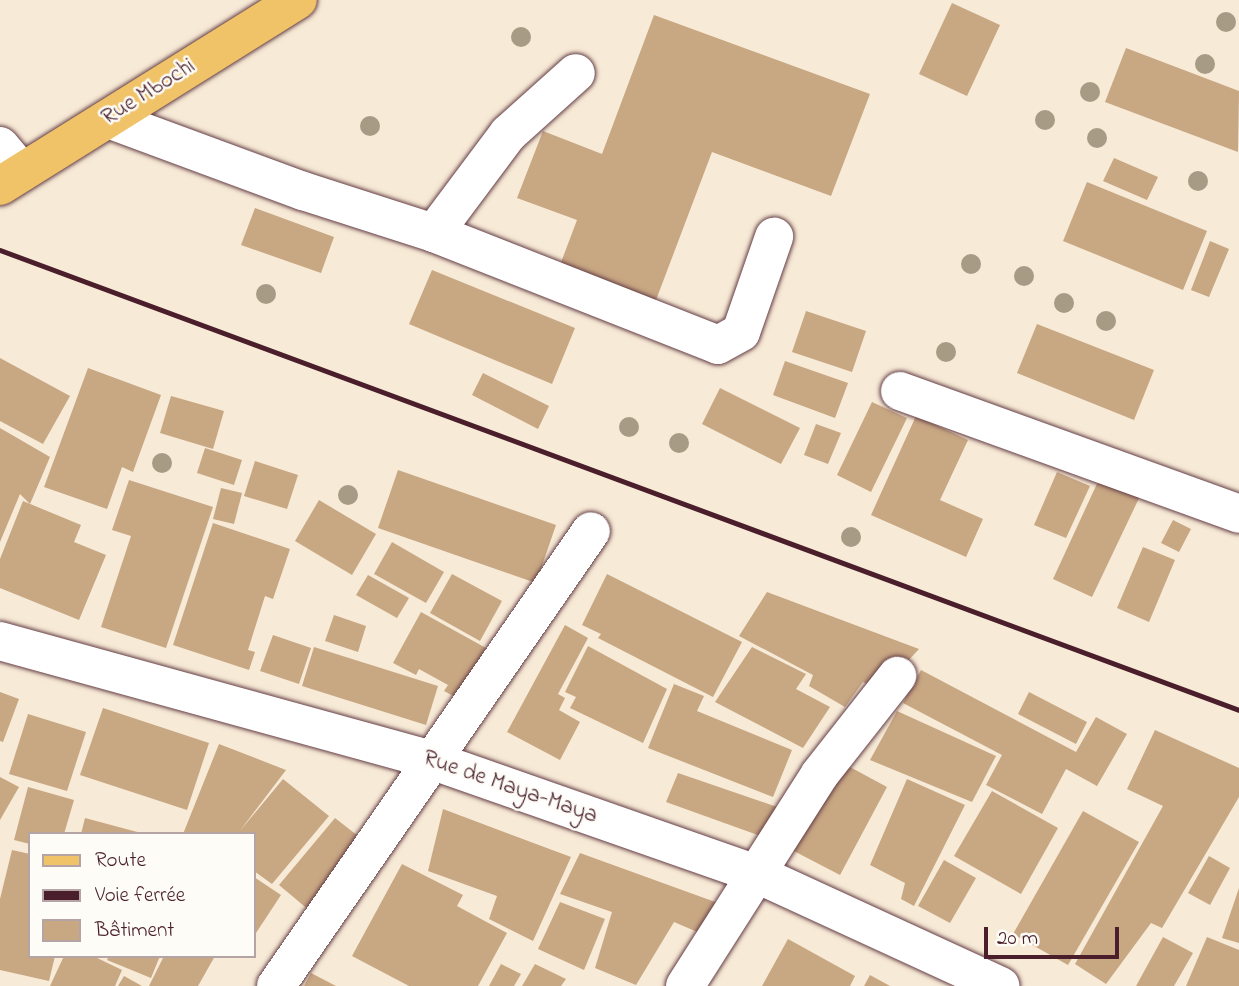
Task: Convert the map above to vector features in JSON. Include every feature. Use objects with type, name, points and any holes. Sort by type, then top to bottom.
[{"type":"main road","name":"Rue Mbochi","points":[[7,168],[108,119],[298,0]]},
{"type":"street","points":[[434,233],[508,134],[576,73]]},
{"type":"street","points":[[108,119],[303,191],[434,233],[718,345],[741,332],[774,237]]},
{"type":"street","points":[[900,391],[1239,514]]},
{"type":"street","points":[[276,986],[591,531]]},
{"type":"street","name":"Rue de Maya-Maya","points":[[0,641],[431,760],[757,874],[1001,986]]},
{"type":"street","points":[[685,986],[820,774],[897,676]]},
{"type":"building","points":[[952,3],[1000,25],[967,96],[919,74]]},
{"type":"building","points":[[654,15],[870,94],[831,196],[712,152],[653,308],[557,273],[577,220],[517,198],[543,131],[602,154]]},
{"type":"building","points":[[1126,48],[1239,91],[1238,152],[1105,102]]},
{"type":"building","points":[[1114,158],[1158,177],[1147,200],[1103,181]]},
{"type":"building","points":[[1087,182],[1207,231],[1183,290],[1063,241]]},
{"type":"building","points":[[255,208],[334,237],[321,273],[241,245]]},
{"type":"building","points":[[1210,241],[1229,249],[1209,297],[1191,290]]},
{"type":"building","points":[[432,270],[575,328],[552,384],[409,324]]},
{"type":"building","points":[[806,311],[866,331],[852,372],[792,352]]},
{"type":"building","points":[[1037,324],[1154,370],[1134,420],[1017,373]]},
{"type":"building","points":[[0,358],[70,396],[43,444],[0,421]]},
{"type":"building","points":[[785,361],[848,383],[835,418],[773,395]]},
{"type":"building","points":[[88,368],[161,395],[133,472],[122,467],[107,509],[44,487]]},
{"type":"building","points":[[483,373],[549,406],[538,429],[472,395]]},
{"type":"building","points":[[720,388],[800,428],[781,464],[702,424]]},
{"type":"building","points":[[171,396],[224,411],[213,449],[160,433]]},
{"type":"building","points":[[872,402],[907,418],[871,492],[837,475]]},
{"type":"building","points":[[916,416],[968,440],[940,500],[983,519],[966,557],[871,515]]},
{"type":"building","points":[[816,424],[841,433],[828,464],[804,455]]},
{"type":"building","points":[[0,428],[50,457],[30,504],[20,494],[0,542]]},
{"type":"building","points":[[205,448],[242,460],[234,485],[197,473]]},
{"type":"building","points":[[255,461],[298,475],[287,509],[244,496]]},
{"type":"building","points":[[398,470],[556,525],[536,583],[378,528]]},
{"type":"building","points":[[1057,472],[1090,486],[1066,538],[1034,525]]},
{"type":"building","points":[[1101,475],[1141,494],[1092,597],[1053,579]]},
{"type":"building","points":[[129,480],[213,507],[166,648],[101,627],[131,536],[112,530]]},
{"type":"building","points":[[221,488],[242,493],[234,524],[213,519]]},
{"type":"building","points":[[319,500],[376,534],[352,575],[295,541]]},
{"type":"building","points":[[23,501],[81,525],[74,542],[106,555],[79,620],[0,588],[0,559]]},
{"type":"building","points":[[1173,520],[1191,529],[1179,552],[1161,543]]},
{"type":"building","points":[[213,523],[290,549],[273,599],[265,596],[248,650],[255,652],[249,670],[173,645]]},
{"type":"building","points":[[392,542],[444,572],[426,603],[374,574]]},
{"type":"building","points":[[1143,547],[1175,560],[1149,622],[1117,608]]},
{"type":"building","points":[[452,574],[502,601],[480,641],[430,613]]},
{"type":"building","points":[[607,574],[742,642],[713,697],[598,638],[601,634],[582,625]]},
{"type":"building","points":[[368,575],[409,598],[397,618],[356,595]]},
{"type":"building","points":[[767,592],[919,649],[881,690],[863,682],[845,707],[809,686],[813,675],[739,636]]},
{"type":"building","points":[[421,612],[486,648],[457,698],[444,691],[448,685],[419,669],[416,675],[393,663]]},
{"type":"building","points":[[334,615],[366,626],[358,652],[325,641]]},
{"type":"building","points":[[565,625],[588,638],[558,694],[565,698],[559,710],[580,722],[560,760],[507,732]]},
{"type":"building","points":[[273,635],[311,648],[299,684],[260,671]]},
{"type":"building","points":[[588,646],[667,689],[643,743],[570,708],[576,697],[565,692]]},
{"type":"building","points":[[314,647],[438,686],[426,725],[302,686]]},
{"type":"building","points":[[752,647],[806,674],[796,689],[830,707],[803,748],[715,702]]},
{"type":"building","points":[[921,670],[1076,752],[1096,717],[1127,734],[1097,786],[1066,769],[1042,814],[986,785],[1002,755],[903,703]]},
{"type":"building","points":[[674,684],[704,696],[697,711],[792,750],[773,797],[648,748]]},
{"type":"building","points":[[0,692],[19,699],[3,742],[0,741]]},
{"type":"building","points":[[1029,692],[1087,722],[1076,744],[1018,714]]},
{"type":"building","points":[[103,708],[209,743],[187,810],[80,775]]},
{"type":"building","points":[[897,711],[996,756],[972,802],[870,760]]},
{"type":"building","points":[[28,714],[86,732],[67,791],[9,774]]},
{"type":"building","points":[[1155,730],[1239,768],[1239,797],[1162,928],[1151,923],[1106,984],[1075,964],[1163,806],[1127,789]]},
{"type":"building","points":[[219,744],[286,770],[239,832],[184,832]]},
{"type":"building","points":[[837,760],[887,787],[840,875],[790,849]]},
{"type":"building","points":[[678,773],[780,808],[766,838],[666,802]]},
{"type":"building","points":[[0,777],[19,787],[0,820]]},
{"type":"building","points":[[283,779],[329,816],[272,884],[256,872],[256,832],[239,832]]},
{"type":"building","points":[[907,779],[965,805],[914,906],[901,899],[905,883],[870,865]]},
{"type":"building","points":[[28,787],[74,800],[65,832],[28,832],[28,844],[14,840]]},
{"type":"building","points":[[992,791],[1058,828],[1021,894],[954,856]]},
{"type":"building","points":[[443,809],[571,857],[533,941],[489,919],[497,896],[428,871]]},
{"type":"building","points":[[1083,811],[1139,842],[1068,965],[1013,934]]},
{"type":"building","points":[[85,818],[137,832],[82,832]]},
{"type":"building","points":[[335,818],[367,843],[310,911],[279,885]]},
{"type":"building","points":[[12,850],[28,854],[28,958],[55,958],[49,981],[0,970],[0,899]]},
{"type":"building","points":[[580,853],[718,903],[702,934],[674,922],[636,985],[595,968],[612,912],[560,894]]},
{"type":"building","points":[[1209,856],[1230,868],[1210,905],[1188,893]]},
{"type":"building","points":[[944,860],[976,878],[950,923],[918,906]]},
{"type":"building","points":[[402,864],[463,895],[457,906],[507,933],[478,986],[409,986],[352,956]]},
{"type":"building","points":[[256,878],[281,895],[256,933]]},
{"type":"building","points":[[1239,888],[1239,943],[1222,938]]},
{"type":"building","points":[[560,902],[605,919],[584,970],[538,949]]},
{"type":"building","points":[[1163,937],[1193,953],[1174,986],[1136,986]]},
{"type":"building","points":[[1207,937],[1239,950],[1239,986],[1186,986]]},
{"type":"building","points":[[788,939],[855,976],[850,986],[762,986]]},
{"type":"building","points":[[63,958],[97,958],[122,970],[115,986],[50,986]]},
{"type":"building","points":[[108,958],[159,958],[151,978],[107,960]]},
{"type":"building","points":[[163,958],[214,958],[198,986],[149,986]]},
{"type":"building","points":[[501,964],[521,974],[514,986],[489,986]]},
{"type":"building","points":[[535,964],[566,979],[561,986],[522,986]]},
{"type":"building","points":[[311,973],[336,986],[304,986]]},
{"type":"building","points":[[870,975],[890,986],[864,986]]},
{"type":"building","points":[[124,976],[142,986],[118,986]]},
{"type":"railway","points":[[0,250],[1239,710]]}]
